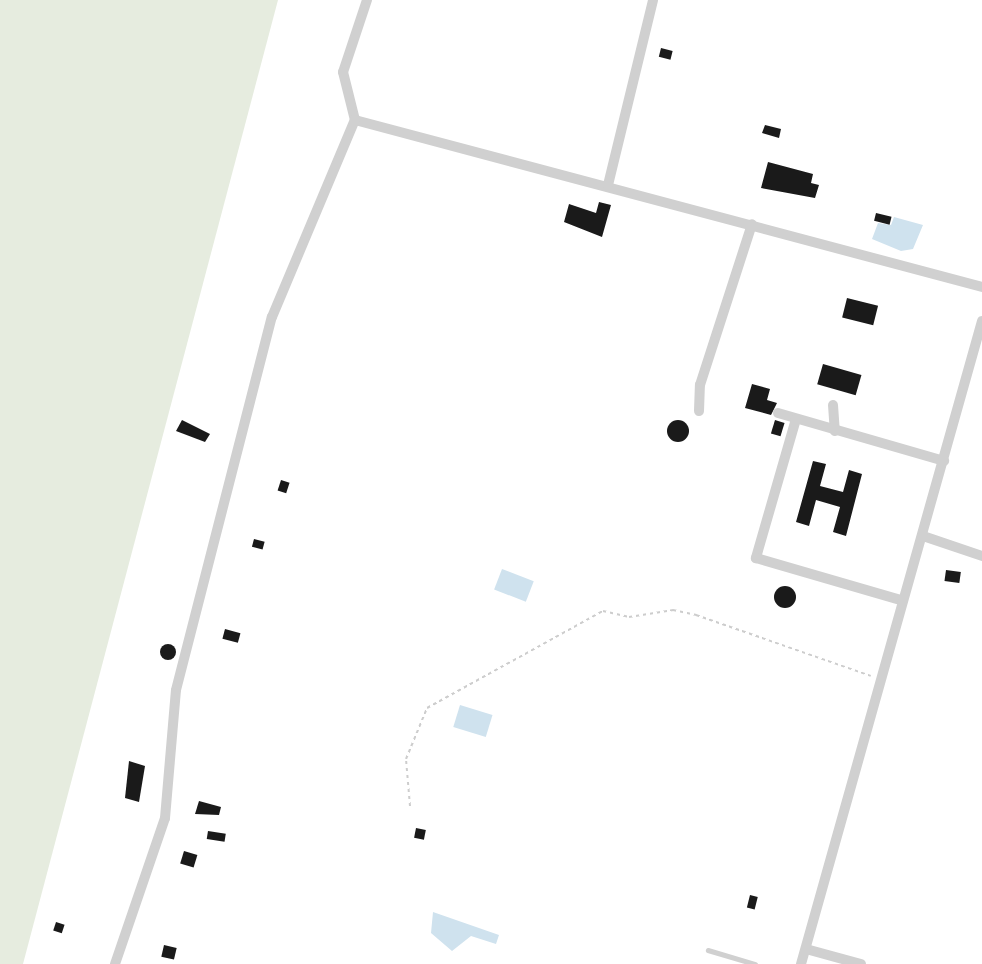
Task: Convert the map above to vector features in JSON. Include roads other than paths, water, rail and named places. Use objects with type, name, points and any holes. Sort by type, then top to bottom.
[{"type":"street","points":[[115,964],[165,818],[176,690],[272,317],[355,120],[343,72],[367,0]]},
{"type":"street","points":[[608,186],[653,0]]},
{"type":"street","points":[[355,120],[982,287]]},
{"type":"street","points":[[699,411],[701,385],[752,224]]},
{"type":"street","points":[[801,964],[882,678],[901,600],[923,536],[982,321]]},
{"type":"street","points":[[834,405],[835,431]]},
{"type":"street","points":[[778,413],[944,461]]},
{"type":"street","points":[[796,419],[756,558],[901,600]]},
{"type":"street","points":[[923,536],[982,556]]},
{"type":"street","points":[[806,949],[862,964]]},
{"type":"lane","points":[[708,950],[755,964]]},
{"type":"water","points":[[894,217],[923,225],[913,249],[901,251],[872,239],[878,223],[891,225]]},
{"type":"water","points":[[502,569],[534,581],[526,602],[494,590]]},
{"type":"water","points":[[460,705],[493,715],[486,737],[453,727]]},
{"type":"water","points":[[433,912],[499,935],[496,944],[471,936],[452,951],[431,933]]}]
